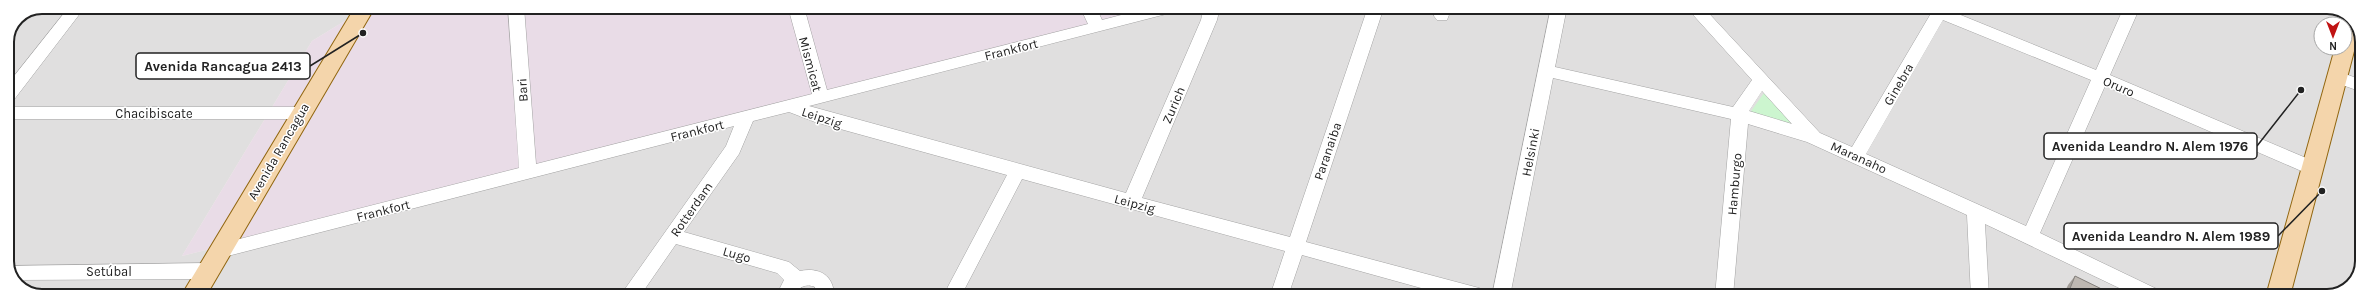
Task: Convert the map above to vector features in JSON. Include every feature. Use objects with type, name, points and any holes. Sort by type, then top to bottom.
[{"type":"main road","name":"Avenida Rancagua","points":[[197,289],[300,113],[361,14]]},
{"type":"main road","points":[[2280,289],[2343,56]]},
{"type":"street","points":[[14,88],[72,14]]},
{"type":"street","name":"Bari","points":[[517,14],[528,173]]},
{"type":"street","name":"Mismicat","points":[[798,14],[821,98]]},
{"type":"street","points":[[1091,14],[1097,27]]},
{"type":"street","name":"Frankfort","points":[[214,261],[528,173],[1147,14]]},
{"type":"street","name":"Zurich","points":[[1131,202],[1210,14]]},
{"type":"street","name":"Paranaiba","points":[[1280,289],[1374,14]]},
{"type":"street","name":"Helsinki","points":[[1502,289],[1558,14]]},
{"type":"street","points":[[1701,14],[1813,137]]},
{"type":"street","name":"Ginebra","points":[[1856,155],[1931,14]]},
{"type":"street","name":"Oruro","points":[[1943,14],[2101,78],[2312,168]]},
{"type":"street","points":[[2030,236],[2129,14]]},
{"type":"street","name":"Maranaho","points":[[1546,72],[1740,115],[1813,137],[1856,155],[2140,289]]},
{"type":"street","points":[[2337,77],[2355,83]]},
{"type":"street","name":"Hamburgo","points":[[1725,289],[1740,115],[1742,106],[1761,79]]},
{"type":"street","name":"Leipzig","points":[[792,106],[815,116],[1453,289]]},
{"type":"street","name":"Chacibiscate","points":[[14,113],[300,113]]},
{"type":"street","name":"Rotterdam","points":[[635,289],[733,149],[746,117]]},
{"type":"street","points":[[956,289],[1017,171]]},
{"type":"street","points":[[1976,212],[1980,289]]},
{"type":"street","name":"Lugo","points":[[673,236],[783,267],[797,280]]},
{"type":"street","name":"Setúbal","points":[[16,272],[214,261]]},
{"type":"street","points":[[787,289],[797,280],[804,277],[817,278],[825,285],[825,289]]},
{"type":"shaded area","points":[[42,14],[356,14],[312,41],[182,256],[1132,14],[2331,14],[2338,16],[2313,16],[2313,56],[2353,56],[2353,31],[2355,40],[2355,265],[2354,270],[2346,282],[2338,287],[2328,289],[38,289],[33,288],[21,280],[16,272],[14,263],[14,42],[16,31],[22,22],[31,16]]},
{"type":"shaded area","points":[[356,14],[1132,14],[182,256],[312,41]]},
{"type":"green space","points":[[1764,93],[1794,126],[1749,114]]},
{"type":"building","points":[[2075,276],[2102,289],[2070,289]]},
{"type":"place","name":"Avenida Rancagua 2413","points":[[363,33]]},
{"type":"place","name":"Avenida Leandro N. Alem 1976","points":[[2301,90]]},
{"type":"place","name":"Avenida Leandro N. Alem 1989","points":[[2322,191]]}]
